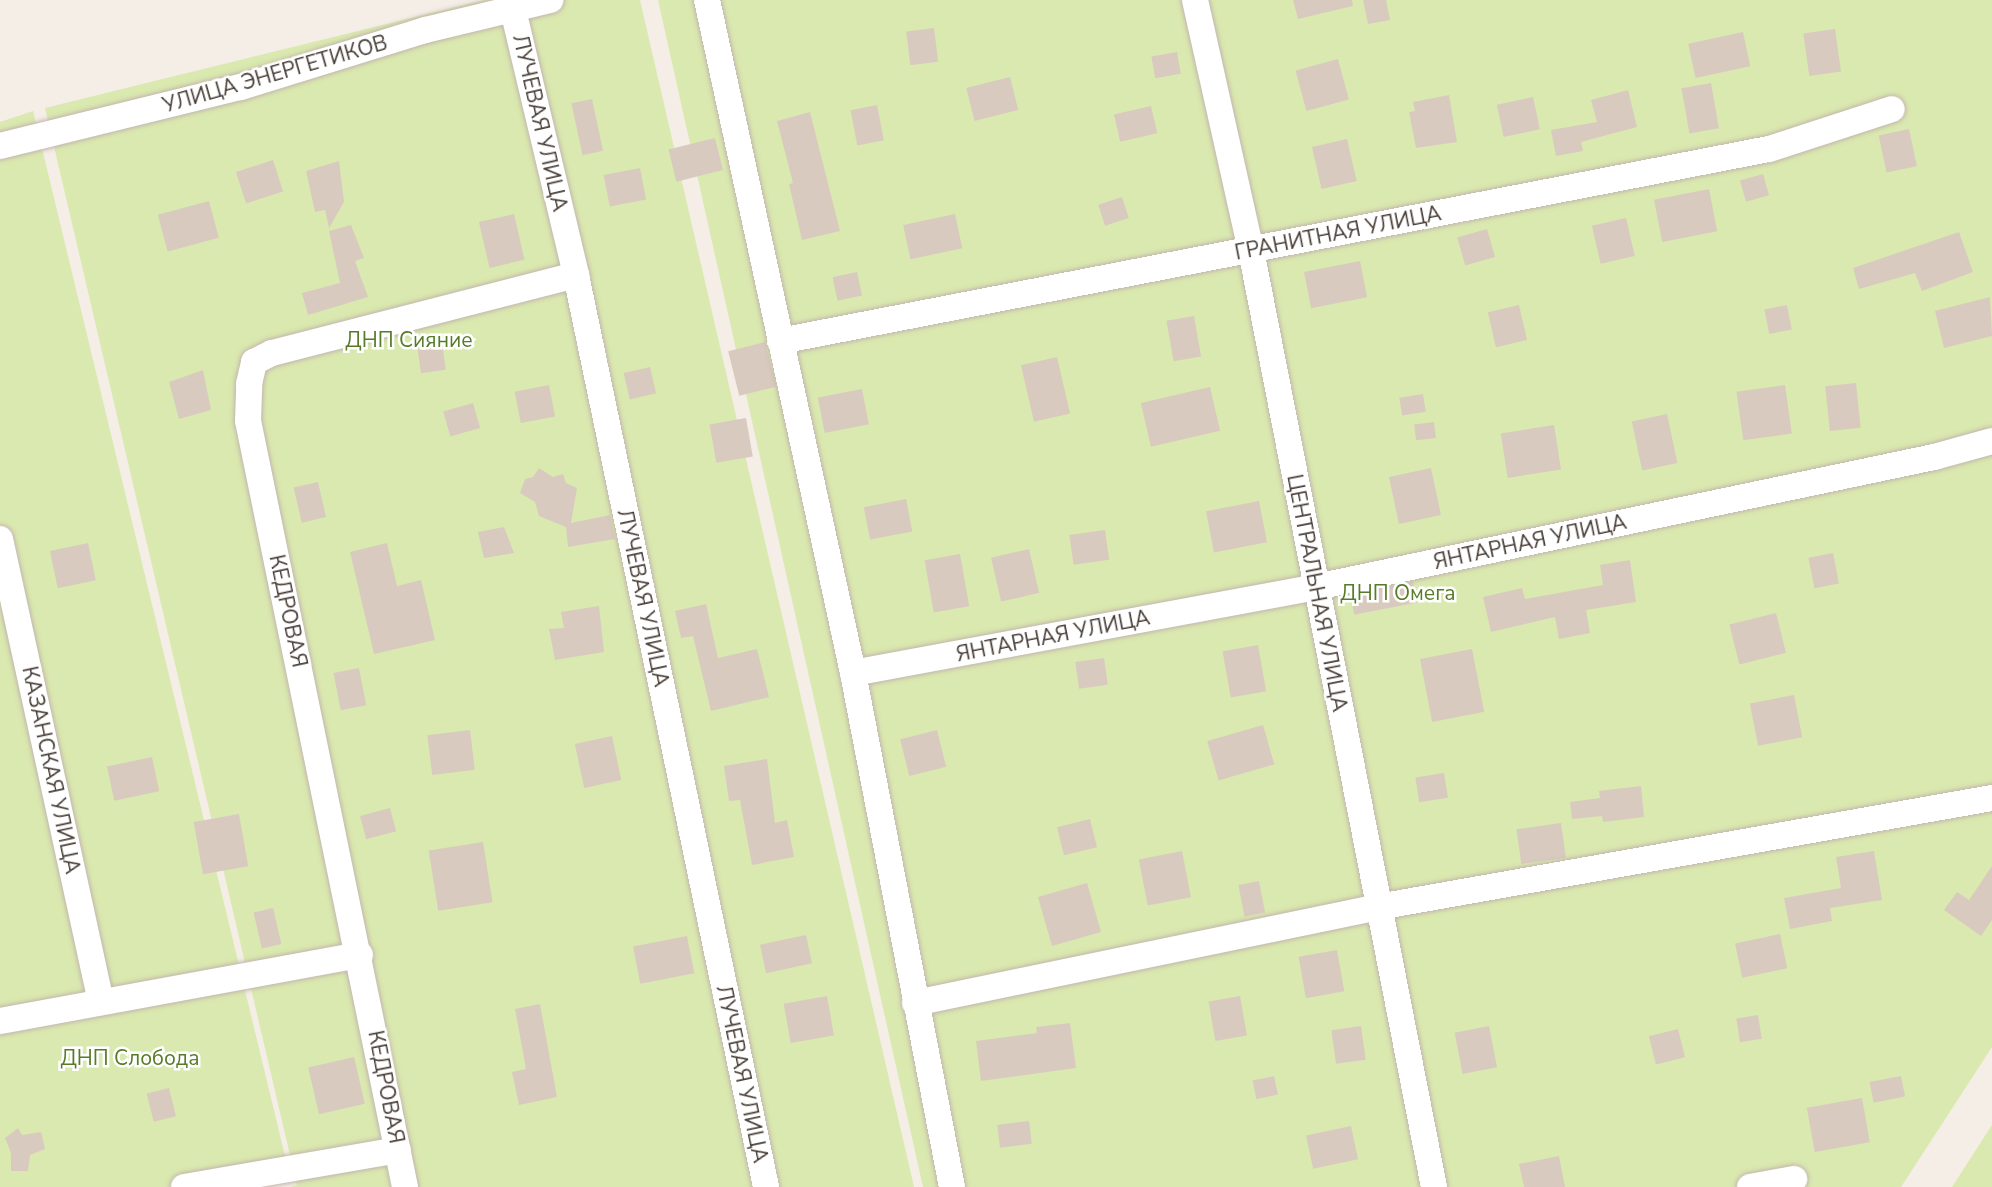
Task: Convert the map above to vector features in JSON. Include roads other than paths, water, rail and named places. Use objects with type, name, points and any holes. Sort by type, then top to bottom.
[{"type":"street","name":"УЛИЦА ЭНЕРГЕТИКОВ","points":[[0,146],[241,87],[425,30],[550,0]]},
{"type":"street","points":[[707,0],[853,673],[952,1187]]},
{"type":"street","name":"ЦЕНТРАЛЬНАЯ УЛИЦА","points":[[1194,0],[1251,250],[1434,1187]]},
{"type":"street","name":"ЛУЧЕВАЯ УЛИЦА","points":[[513,10],[576,275],[766,1187]]},
{"type":"street","name":"ГРАНИТНАЯ УЛИЦА","points":[[780,341],[1769,149],[1892,109]]},
{"type":"street","name":"КЕДРОВАЯ","points":[[405,1187],[360,955],[248,421],[254,362],[272,352],[576,275]]},
{"type":"street","name":"ЯНТАРНАЯ УЛИЦА","points":[[853,673],[1316,587],[1934,457],[1992,441]]},
{"type":"street","name":"КАЗАНСКАЯ УЛИЦА","points":[[0,539],[101,1001]]},
{"type":"street","points":[[915,1003],[1378,907],[1992,798]]},
{"type":"street","points":[[0,1021],[360,955]]},
{"type":"street","points":[[184,1187],[398,1150]]},
{"type":"street","points":[[1750,1187],[1794,1179]]},
{"type":"park label","name":"ДНП Сияние","points":[[409,340]]},
{"type":"park label","name":"ДНП Омега","points":[[1398,593]]},
{"type":"park label","name":"ДНП Слобода","points":[[130,1058]]}]
